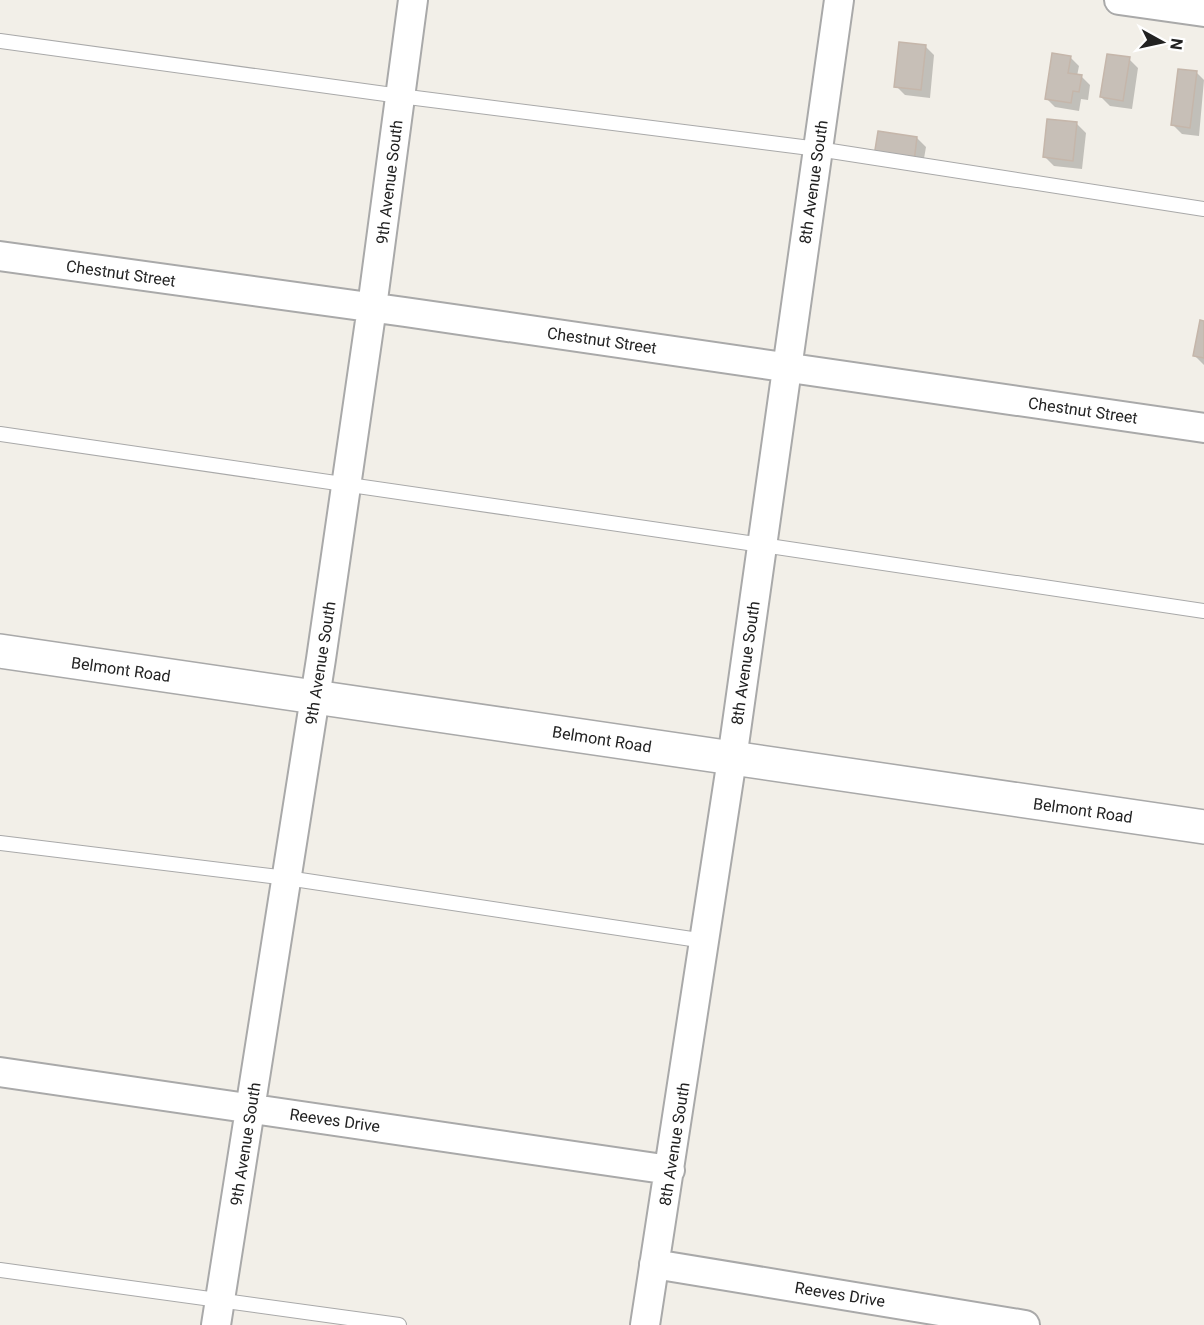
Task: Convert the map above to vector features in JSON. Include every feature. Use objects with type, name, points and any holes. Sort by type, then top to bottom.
[{"type":"street","name":"9th Avenue South","points":[[218,1313],[315,696],[372,307],[413,0]]},
{"type":"street","name":"8th Avenue South","points":[[645,1325],[732,759],[839,0]]},
{"type":"street","points":[[1119,0],[1204,12]]},
{"type":"street","name":"Chestnut Street","points":[[0,256],[787,366],[1204,428]]},
{"type":"street","name":"Belmont Road","points":[[0,651],[1204,827]]},
{"type":"street","name":"Reeves Drive","points":[[0,1072],[670,1170]]},
{"type":"street","name":"Reeves Drive","points":[[654,1264],[1025,1325]]},
{"type":"lane","points":[[0,41],[400,96],[818,149],[1204,209]]},
{"type":"lane","points":[[0,434],[1204,611]]},
{"type":"lane","points":[[0,843],[287,878],[705,941]]},
{"type":"lane","points":[[0,1270],[218,1313],[399,1325]]},
{"type":"building","points":[[899,42],[926,45],[921,90],[894,87]]},
{"type":"building","points":[[1052,53],[1071,56],[1068,73],[1082,75],[1079,92],[1073,91],[1071,103],[1045,99]]},
{"type":"building","points":[[1107,54],[1130,57],[1123,101],[1100,97]]},
{"type":"building","points":[[1178,69],[1197,71],[1190,128],[1171,125]]},
{"type":"building","points":[[1047,119],[1077,122],[1073,161],[1043,157]]},
{"type":"building","points":[[878,131],[917,137],[914,162],[874,156]]},
{"type":"building","points":[[1200,320],[1204,321],[1204,358],[1193,356]]}]
